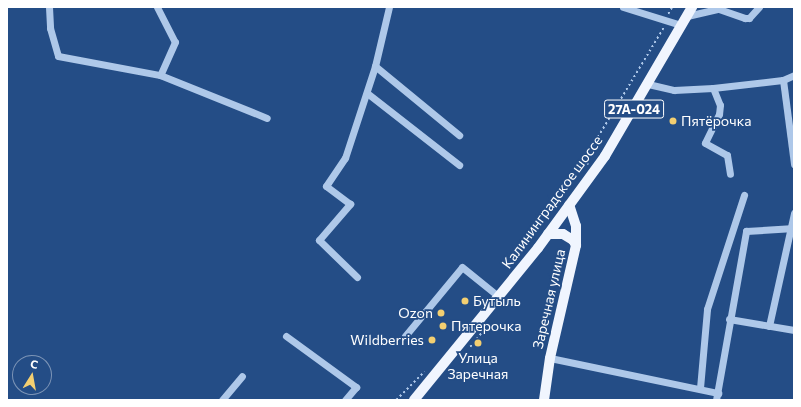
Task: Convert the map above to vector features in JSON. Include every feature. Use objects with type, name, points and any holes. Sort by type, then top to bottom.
[{"type":"main road","name":"Калининградское шоссе","points":[[414,400],[548,234],[605,156],[689,11]]},
{"type":"main road","name":"Заречная улица","points":[[544,400],[550,358],[576,245],[576,226],[569,205]]},
{"type":"main road","points":[[548,234],[563,234],[573,240],[576,245]]},
{"type":"street","points":[[49,7],[50,28],[58,56],[160,75],[267,118]]},
{"type":"street","points":[[157,7],[175,42],[160,75]]},
{"type":"street","points":[[357,277],[319,240],[350,204],[326,186],[345,158],[367,93],[389,7]]},
{"type":"street","points":[[623,7],[681,25]]},
{"type":"street","points":[[689,11],[715,8],[749,18],[758,7]]},
{"type":"street","points":[[374,66],[459,135]]},
{"type":"street","points":[[648,84],[674,90],[713,88],[783,80],[794,74]]},
{"type":"street","points":[[783,80],[794,164]]},
{"type":"street","points":[[713,88],[720,106],[719,114],[705,143],[727,156],[730,174]]},
{"type":"street","points":[[367,93],[459,165]]},
{"type":"street","points":[[700,388],[707,310],[744,195]]},
{"type":"street","points":[[770,326],[794,213]]},
{"type":"street","points":[[550,358],[700,388],[717,397],[729,319],[746,231],[792,228]]},
{"type":"street","points":[[405,336],[462,267],[498,296]]},
{"type":"street","points":[[729,319],[794,330]]},
{"type":"street","points":[[286,336],[356,387],[345,400]]},
{"type":"street","points":[[222,400],[242,376]]},
{"type":"path","points":[[587,168],[590,150],[666,20],[672,7]]},
{"type":"place","name":"Пятёрочка","points":[[673,121]]},
{"type":"place","name":"Бутыль","points":[[465,301]]},
{"type":"place","name":"Ozon","points":[[441,313]]},
{"type":"place","name":"Пятерочка","points":[[443,326]]},
{"type":"place","name":"Wildberries","points":[[432,340]]},
{"type":"place","name":"Улица Заречная","points":[[478,343]]}]
